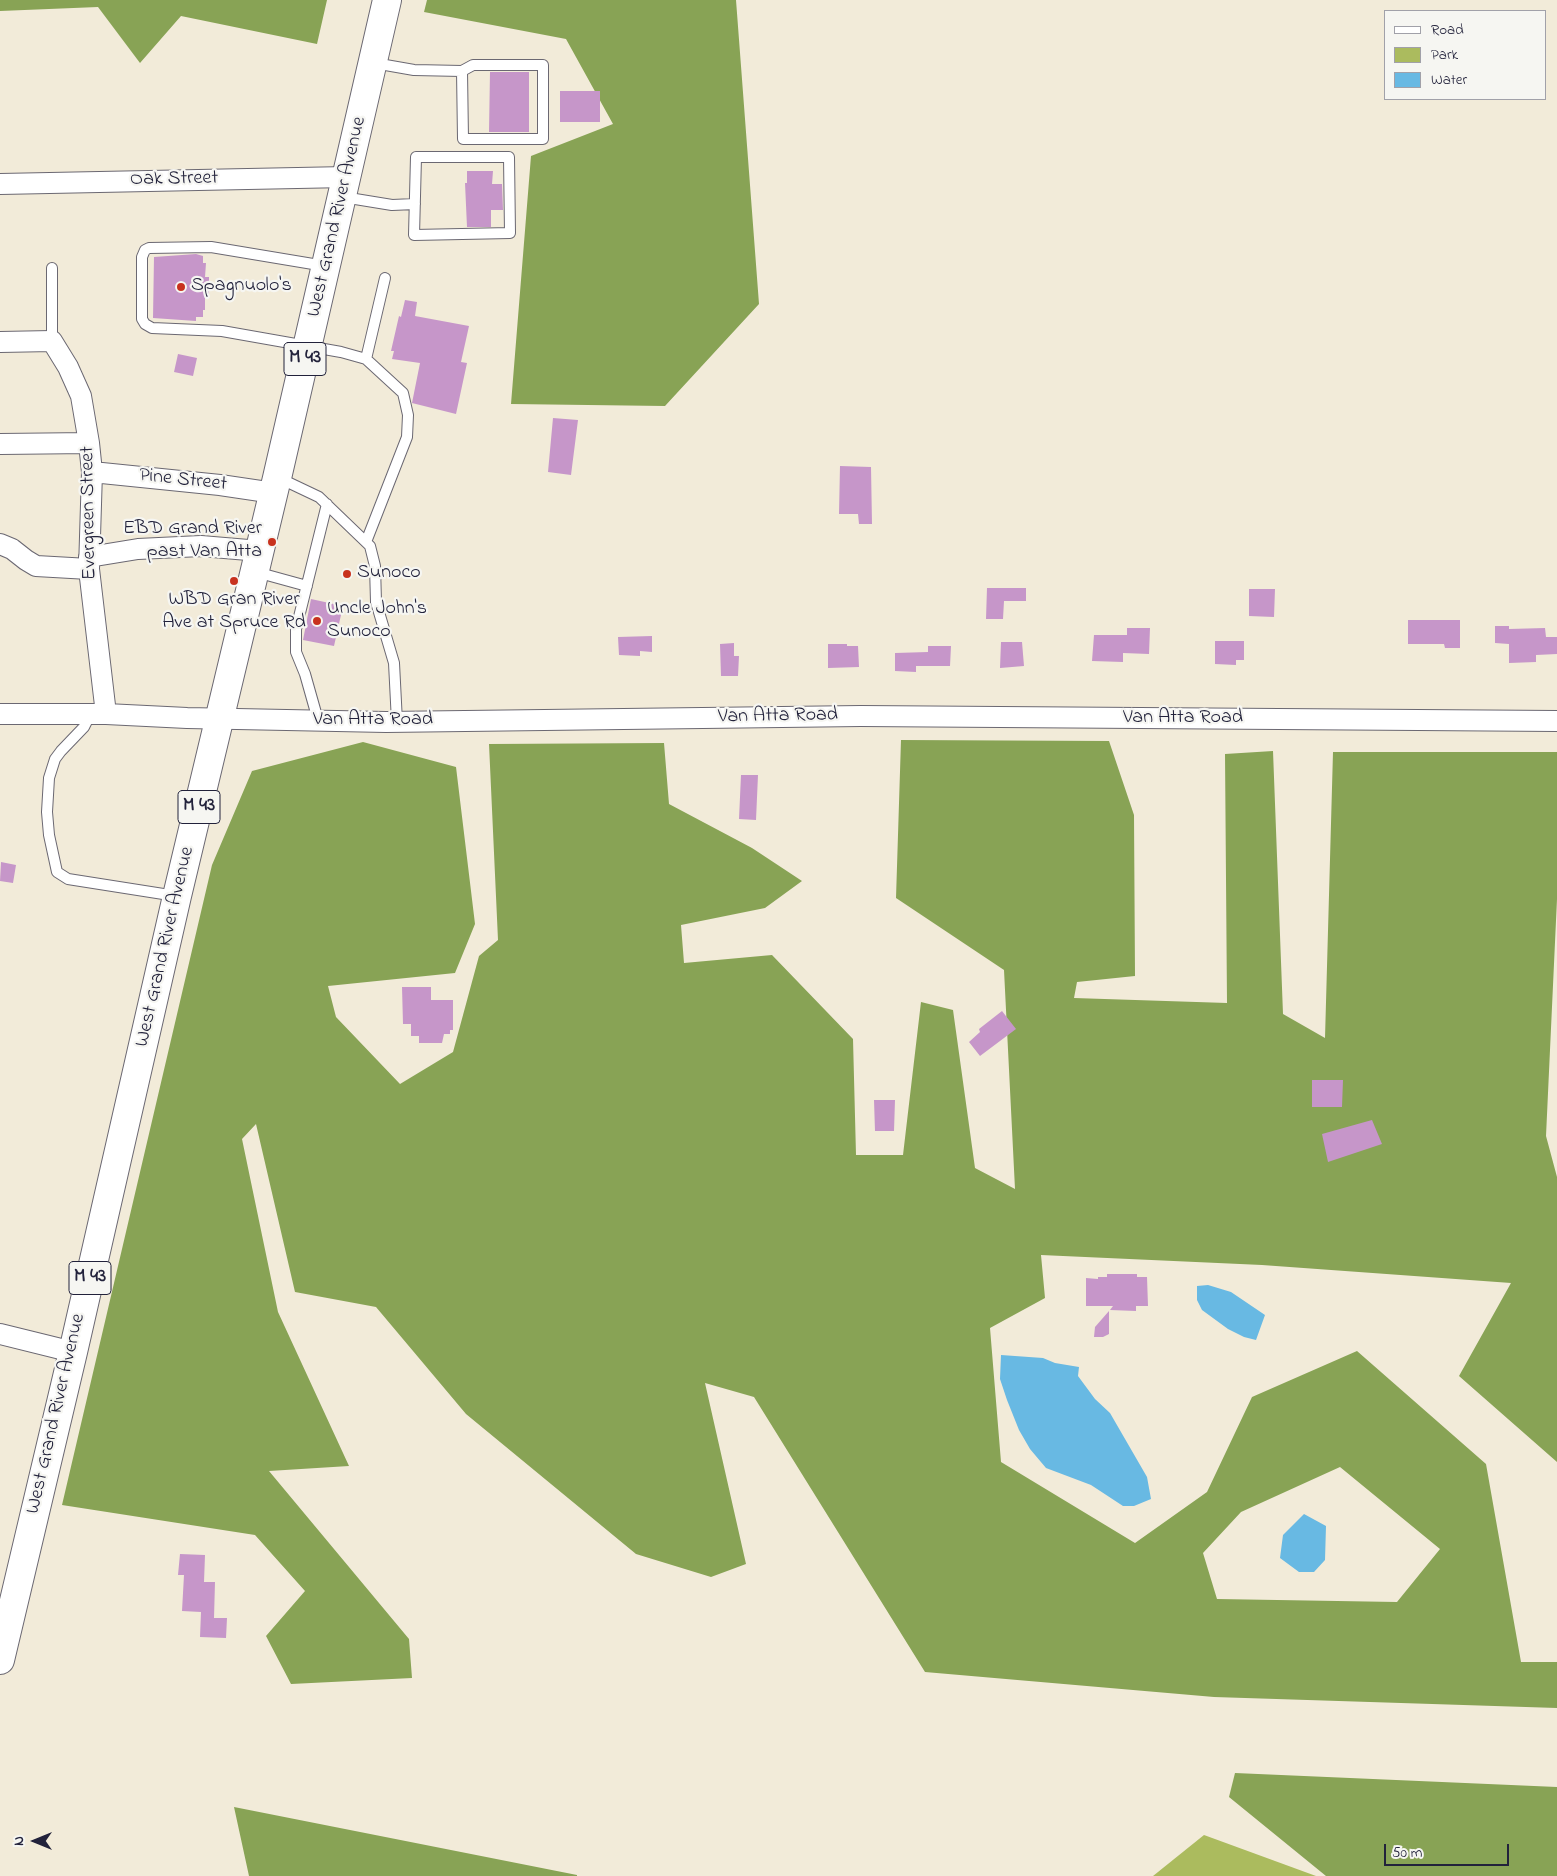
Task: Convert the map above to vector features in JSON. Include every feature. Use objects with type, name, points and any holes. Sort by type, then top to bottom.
[{"type":"main road","name":"West Grand River Avenue","points":[[0,1660],[73,1352],[177,896],[258,562],[387,0]]},
{"type":"street","name":"Oak Street","points":[[0,184],[345,187]]},
{"type":"street","points":[[0,342],[52,341]]},
{"type":"street","name":"Evergreen Street","points":[[52,341],[68,367],[81,396],[89,443],[92,472],[89,563],[99,714]]},
{"type":"street","points":[[0,444],[89,443]]},
{"type":"street","name":"Pine Street","points":[[92,472],[228,486],[275,485]]},
{"type":"street","points":[[0,544],[12,549],[36,566],[89,563],[138,549],[201,546],[258,562]]},
{"type":"street","name":"Van Atta Road","points":[[0,714],[99,714],[397,722],[861,716],[1557,721]]},
{"type":"street","points":[[0,1334],[73,1352]]},
{"type":"lane","points":[[373,63],[414,70],[462,72],[472,65],[543,65],[543,138],[463,139],[462,72]]},
{"type":"lane","points":[[416,157],[509,158],[510,233],[414,235],[415,204],[416,157]]},
{"type":"lane","points":[[345,187],[392,205],[415,204]]},
{"type":"lane","points":[[326,266],[211,247],[153,247],[145,250],[142,256],[142,319],[148,327],[222,331],[341,352],[366,359],[403,394],[408,415],[407,437],[366,542]]},
{"type":"lane","points":[[52,268],[52,341]]},
{"type":"lane","points":[[366,359],[385,278]]},
{"type":"lane","points":[[275,485],[319,497],[370,546],[375,566],[376,602],[394,663],[397,722]]},
{"type":"lane","points":[[318,720],[305,674],[296,652],[296,630],[327,504]]},
{"type":"lane","points":[[258,562],[307,586]]},
{"type":"lane","points":[[99,714],[61,751],[55,759],[49,778],[49,835],[57,872],[68,879],[177,896]]},
{"type":"green space","points":[[0,0],[327,0],[317,44],[181,16],[140,63],[98,7],[0,11]]},
{"type":"green space","points":[[427,0],[736,0],[759,304],[665,406],[511,404],[531,156],[613,124],[566,39],[424,12]]},
{"type":"green space","points":[[901,740],[1109,741],[1134,815],[1135,976],[1077,982],[1074,998],[1227,1003],[1225,754],[1273,751],[1283,1014],[1325,1038],[1333,752],[1557,752],[1557,899],[1546,1136],[1557,1177],[1557,1462],[1459,1376],[1511,1283],[1262,1265],[1041,1255],[1045,1298],[990,1328],[1001,1462],[1135,1543],[1207,1492],[1252,1397],[1357,1351],[1486,1464],[1521,1662],[1557,1662],[1557,1708],[1214,1697],[925,1672],[754,1397],[705,1383],[746,1564],[711,1577],[636,1554],[466,1414],[376,1307],[295,1292],[256,1124],[242,1139],[278,1312],[349,1466],[269,1471],[409,1639],[412,1678],[291,1684],[266,1636],[305,1591],[255,1535],[62,1505],[212,865],[252,771],[363,742],[456,767],[475,924],[455,973],[328,986],[336,1017],[400,1084],[453,1052],[479,956],[498,940],[489,744],[664,743],[669,804],[752,848],[802,881],[765,908],[681,925],[684,963],[772,955],[853,1039],[856,1155],[903,1155],[921,1002],[953,1010],[975,1168],[1015,1189],[1004,970],[896,898]],"holes":[[[1340,1467],[1440,1549],[1397,1602],[1217,1599],[1203,1553],[1241,1512]]]},
{"type":"green space","points":[[1235,1773],[1557,1787],[1557,1876],[1326,1876],[1229,1797]]},
{"type":"green space","points":[[234,1807],[577,1875],[577,1876],[249,1876]]},
{"type":"green space","points":[[1204,1835],[1316,1876],[1153,1876]]},
{"type":"water","points":[[1208,1285],[1231,1292],[1265,1315],[1256,1340],[1244,1337],[1228,1329],[1202,1310],[1197,1300],[1197,1286]]},
{"type":"water","points":[[1001,1355],[1043,1358],[1055,1363],[1079,1367],[1078,1376],[1095,1399],[1110,1413],[1147,1477],[1151,1499],[1134,1506],[1123,1506],[1091,1485],[1046,1468],[1030,1449],[1019,1430],[1007,1400],[1000,1379]]},
{"type":"water","points":[[1304,1514],[1326,1526],[1325,1560],[1314,1572],[1299,1572],[1280,1558],[1283,1535]]},
{"type":"building","points":[[490,72],[529,72],[529,132],[489,132]]},
{"type":"building","points":[[560,91],[600,91],[600,122],[560,122]]},
{"type":"building","points":[[467,171],[493,171],[492,184],[502,184],[503,210],[491,210],[491,227],[467,227],[465,183],[467,183]]},
{"type":"building","name":"Spagnuolo's","points":[[196,254],[203,256],[203,263],[206,263],[205,277],[209,277],[209,296],[205,296],[203,317],[196,317],[196,321],[153,318],[154,257]]},
{"type":"building","points":[[405,300],[417,302],[415,316],[469,326],[461,362],[467,363],[456,414],[412,403],[420,363],[392,359],[394,351],[391,351],[399,316],[401,317]]},
{"type":"building","points":[[178,354],[197,358],[193,376],[174,372]]},
{"type":"building","points":[[553,418],[578,420],[571,475],[548,472]]},
{"type":"building","points":[[840,466],[871,467],[872,524],[859,524],[858,514],[839,514]]},
{"type":"building","points":[[987,588],[1026,588],[1026,601],[1004,601],[1003,619],[986,619]]},
{"type":"building","points":[[1249,589],[1275,589],[1274,617],[1249,616]]},
{"type":"building","points":[[311,599],[343,606],[334,646],[303,640]]},
{"type":"building","points":[[1408,620],[1460,620],[1460,648],[1445,648],[1444,644],[1408,644]]},
{"type":"building","points":[[1495,626],[1509,626],[1509,629],[1545,628],[1546,637],[1557,637],[1557,654],[1536,655],[1536,662],[1509,663],[1509,644],[1495,643]]},
{"type":"building","points":[[1127,628],[1150,628],[1149,654],[1123,653],[1123,662],[1092,661],[1094,635],[1127,635]]},
{"type":"building","points":[[652,636],[652,652],[640,651],[640,656],[619,655],[618,637]]},
{"type":"building","points":[[1215,641],[1244,641],[1244,660],[1236,660],[1236,665],[1215,664]]},
{"type":"building","points":[[1001,642],[1022,642],[1024,666],[1000,668]]},
{"type":"building","points":[[734,643],[734,656],[739,656],[738,676],[721,676],[720,644]]},
{"type":"building","points":[[828,644],[858,646],[859,667],[828,668]]},
{"type":"building","points":[[928,646],[951,646],[950,666],[916,666],[916,672],[895,671],[895,653],[928,652]]},
{"type":"building","points":[[741,775],[758,775],[756,820],[739,819]]},
{"type":"building","points":[[1,862],[16,865],[13,883],[0,881]]},
{"type":"building","points":[[402,987],[431,987],[431,1000],[453,1000],[453,1030],[450,1030],[450,1034],[444,1034],[442,1043],[419,1043],[419,1036],[411,1036],[411,1024],[403,1024]]},
{"type":"building","points":[[1002,1011],[1016,1029],[980,1056],[969,1042],[980,1032],[979,1029]]},
{"type":"building","points":[[1312,1080],[1343,1080],[1342,1107],[1312,1107]]},
{"type":"building","points":[[874,1100],[895,1100],[894,1131],[875,1131]]},
{"type":"building","points":[[1372,1120],[1382,1144],[1328,1162],[1322,1134]]},
{"type":"building","points":[[1107,1274],[1137,1274],[1137,1277],[1147,1277],[1148,1306],[1136,1306],[1136,1311],[1110,1310],[1113,1306],[1086,1306],[1086,1278],[1098,1279],[1098,1277],[1107,1277]]},
{"type":"building","points":[[1109,1311],[1109,1334],[1103,1337],[1094,1337],[1095,1327]]},
{"type":"building","points":[[180,1554],[205,1555],[204,1582],[215,1582],[214,1618],[227,1618],[226,1638],[200,1637],[201,1612],[182,1611],[184,1575],[178,1575]]},
{"type":"place","name":"Spagnuolo's","points":[[181,287]]},
{"type":"place","name":"EBD Grand River past Van Atta","points":[[272,542]]},
{"type":"place","name":"Sunoco","points":[[347,574]]},
{"type":"place","name":"WBD Gran River Ave at Spruce Rd","points":[[234,581]]},
{"type":"place","name":"Uncle John's Sunoco","points":[[317,621]]}]
